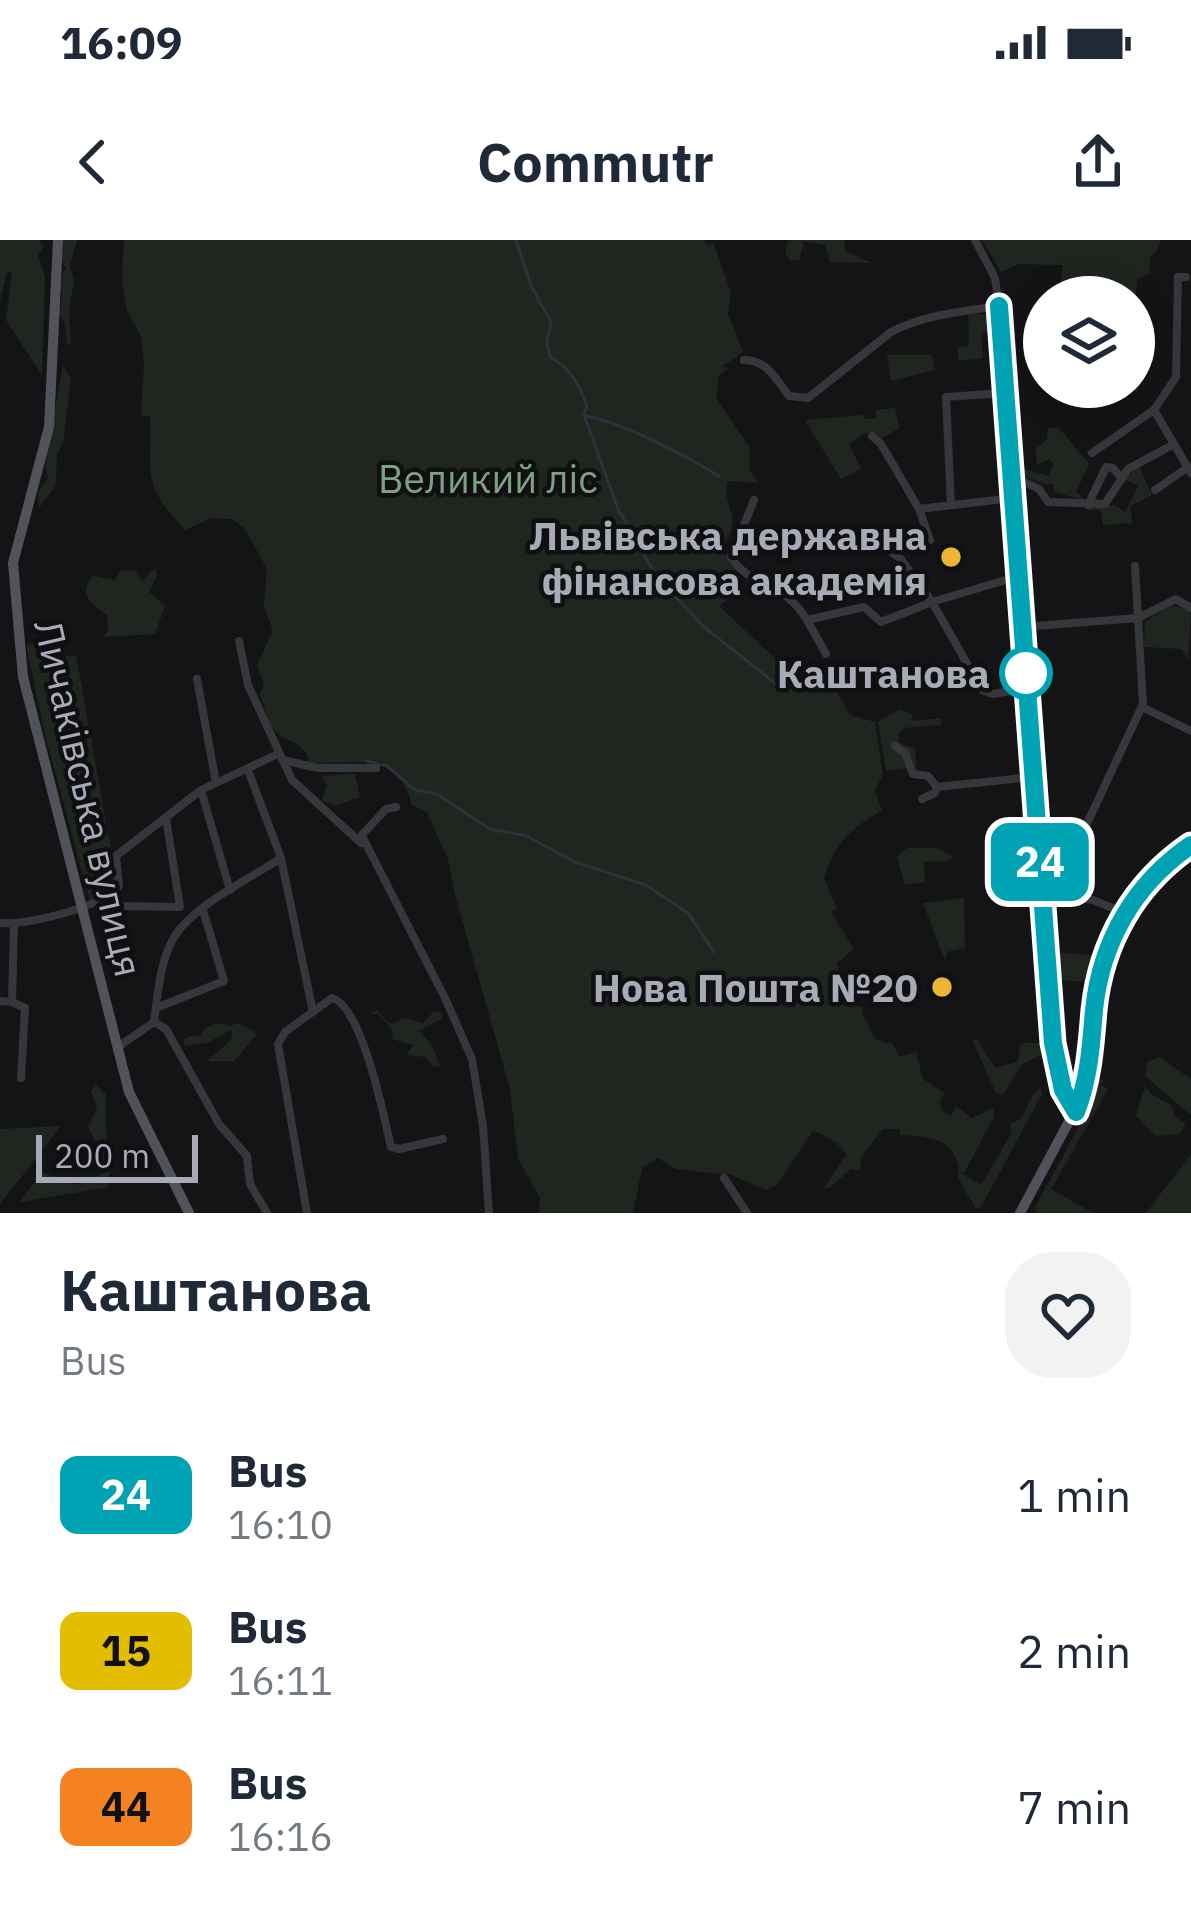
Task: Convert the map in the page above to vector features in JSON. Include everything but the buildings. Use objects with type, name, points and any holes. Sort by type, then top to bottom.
[{"type":"main road","name":"Личаківська вулиця","points":[[58,240],[49,427],[15,556],[13,584],[27,698],[135,1109],[189,1213]]},
{"type":"main road","points":[[1020,1213],[1076,1112],[1089,1068],[1100,972],[1125,913],[1153,876],[1191,845]]},
{"type":"street","points":[[975,240],[995,278],[999,306],[1053,1043],[1063,1090],[1076,1112]]},
{"type":"street","points":[[1092,453],[1154,410],[1177,377],[1178,277],[1186,277]]},
{"type":"street","points":[[744,359],[768,368],[789,395],[808,398],[907,324],[944,311],[999,306]]},
{"type":"street","points":[[952,505],[946,397],[1005,393]]},
{"type":"street","points":[[1154,410],[1189,470],[1156,490]]},
{"type":"street","points":[[872,436],[919,509],[930,540]]},
{"type":"street","points":[[1011,476],[1029,482],[1048,502],[1109,502],[1129,470],[1174,445]]},
{"type":"street","points":[[1088,505],[1106,467],[1122,479]]},
{"type":"street","points":[[919,509],[1013,498]]},
{"type":"street","points":[[754,500],[731,557],[753,580],[781,590],[807,620],[826,654]]},
{"type":"street","points":[[879,543],[901,560],[932,602],[982,690],[993,694],[1027,688]]},
{"type":"street","points":[[1043,909],[1142,707],[1136,566]]},
{"type":"street","points":[[807,620],[864,607],[881,622],[1019,576]]},
{"type":"street","points":[[1022,627],[1138,618],[1176,599],[1191,608]]},
{"type":"street","points":[[239,640],[248,685],[278,754],[297,785],[360,837],[446,998],[472,1059],[489,1213]]},
{"type":"street","points":[[197,679],[216,783]]},
{"type":"street","points":[[1142,707],[1191,731]]},
{"type":"street","points":[[895,746],[905,753],[914,774],[928,776],[937,787]]},
{"type":"street","points":[[278,754],[287,763],[306,766],[376,767]]},
{"type":"street","points":[[0,923],[97,901],[118,888],[116,856],[201,790],[278,754]]},
{"type":"street","points":[[248,770],[281,858],[313,1012]]},
{"type":"street","points":[[937,787],[1034,777]]},
{"type":"street","points":[[922,799],[937,787]]},
{"type":"street","points":[[201,790],[230,890]]},
{"type":"street","points":[[360,837],[386,809],[396,807]]},
{"type":"street","points":[[97,901],[118,906],[181,905],[166,818]]},
{"type":"street","points":[[117,1047],[154,1022],[160,978],[176,934],[230,890],[281,858]]},
{"type":"street","points":[[1054,894],[1093,900],[1125,913]]},
{"type":"street","points":[[156,1008],[224,981],[203,910]]},
{"type":"street","points":[[12,1002],[14,923]]},
{"type":"street","points":[[307,1213],[278,1044],[285,1032],[332,998],[344,1004],[381,1096],[391,1147],[443,1139]]},
{"type":"street","points":[[0,1001],[25,1007],[21,1078]]},
{"type":"street","points":[[154,1022],[166,1029],[220,1124],[248,1156],[250,1184],[267,1213]]},
{"type":"street","points":[[724,1178],[747,1213]]},
{"type":"green space","points":[[0,240],[40,240],[43,248],[38,255],[45,277],[42,375],[6,320],[12,273],[7,272],[0,301]]},
{"type":"green space","points":[[63,240],[77,240],[70,265],[74,280],[69,308],[71,344],[67,345],[65,323],[58,313],[66,268]]},
{"type":"green space","name":"Великий ліс","points":[[124,240],[704,240],[706,245],[714,244],[731,293],[728,314],[743,352],[721,367],[729,368],[719,375],[716,398],[750,448],[749,469],[758,483],[728,481],[732,528],[721,550],[741,573],[730,598],[719,606],[796,678],[802,675],[814,694],[833,685],[850,715],[875,722],[883,774],[875,791],[882,810],[845,838],[824,878],[837,909],[831,912],[854,949],[837,963],[845,990],[843,1005],[864,1007],[862,1013],[876,1040],[892,1044],[900,1057],[916,1052],[923,1079],[945,1093],[941,1110],[951,1116],[956,1106],[972,1118],[993,1108],[994,1117],[964,1173],[960,1172],[981,1185],[1012,1132],[1009,1125],[1022,1118],[1040,1088],[1042,1094],[981,1207],[976,1209],[963,1187],[950,1148],[935,1140],[899,1135],[901,1129],[883,1129],[862,1156],[859,1171],[851,1169],[829,1188],[824,1188],[846,1155],[832,1140],[813,1131],[777,1185],[766,1190],[731,1175],[675,1169],[658,1158],[642,1168],[633,1213],[539,1213],[540,1197],[518,1159],[510,1089],[448,859],[427,813],[411,804],[401,780],[382,762],[309,763],[297,743],[276,731],[260,694],[264,685],[257,665],[273,631],[264,606],[267,569],[244,527],[231,519],[211,518],[185,530],[155,489],[150,417],[141,415],[141,336],[126,309],[122,277]]},
{"type":"green space","points":[[788,240],[844,240],[845,251],[872,263],[830,262],[825,245],[804,241],[799,260],[790,260],[785,252]]},
{"type":"green space","points":[[982,240],[1161,240],[1144,276],[1062,276],[1063,265],[1019,264],[1001,272]]},
{"type":"green space","points":[[968,313],[990,315],[994,331],[981,333],[983,358],[958,361],[958,347],[969,346]]},
{"type":"green space","points":[[887,355],[932,355],[935,370],[891,381]]},
{"type":"green space","points":[[63,365],[71,379],[56,485],[39,508],[38,493],[48,478],[45,467]]},
{"type":"green space","points":[[895,408],[899,428],[881,439],[865,433],[849,444],[861,469],[841,479],[805,420],[864,415],[876,419],[876,410]]},
{"type":"green space","points":[[1048,428],[1059,428],[1089,464],[1076,492],[1084,500],[1054,492],[1053,483],[1018,474],[1018,467],[1049,476],[1054,463],[1049,459],[1037,465],[1036,449],[1047,439]]},
{"type":"green space","points":[[1139,466],[1152,495],[1131,506],[1132,523],[1103,525],[1101,510],[1089,507],[1115,505],[1125,512],[1138,486],[1125,479]]},
{"type":"green space","points":[[156,567],[149,592],[165,606],[155,634],[103,637],[108,631],[107,615],[87,594],[93,576],[114,580],[121,571],[134,570],[142,581]]},
{"type":"green space","points":[[1171,606],[1186,608],[1191,615],[1188,660],[1182,649],[1144,647],[1145,621]]},
{"type":"green space","points":[[55,639],[64,657],[76,655],[116,878],[114,887],[90,900],[27,649],[28,644]]},
{"type":"green space","points":[[899,709],[912,714],[913,721],[941,718],[941,725],[904,728],[899,743],[915,748],[916,767],[886,771],[878,722]]},
{"type":"green space","points":[[355,774],[360,797],[335,806],[322,800],[327,785],[322,776]]},
{"type":"green space","points":[[907,848],[937,848],[954,857],[946,862],[924,861],[925,882],[905,885],[897,857]]},
{"type":"green space","points":[[964,898],[965,948],[947,952],[945,961],[923,903]]},
{"type":"green space","points":[[1050,952],[1094,955],[1089,982],[1058,980],[1057,961],[1051,961]]},
{"type":"green space","points":[[377,1010],[394,1024],[402,1018],[424,1023],[433,1012],[441,1012],[443,1018],[419,1031],[441,1067],[425,1057],[407,1055],[413,1045],[392,1039],[393,1030],[378,1014],[371,1014]]},
{"type":"green space","points":[[216,1023],[240,1023],[257,1034],[234,1061],[207,1061],[233,1038],[231,1030],[207,1043],[184,1046],[189,1036],[201,1036]]},
{"type":"green space","points":[[976,1038],[995,1068],[1017,1062],[1021,1043],[1041,1043],[1043,1054],[1022,1064],[1003,1095],[996,1093],[973,1042]]},
{"type":"green space","points":[[1160,1057],[1191,1079],[1191,1115],[1145,1076],[1147,1062]]},
{"type":"green space","points":[[1098,1079],[1108,1089],[1051,1189],[1093,1213],[1036,1213],[1035,1207],[1091,1105]]},
{"type":"green space","points":[[96,1085],[106,1095],[109,1160],[100,1170],[98,1146],[88,1127],[97,1107],[91,1091]]},
{"type":"green space","points":[[1145,1086],[1172,1106],[1174,1116],[1186,1125],[1179,1134],[1156,1136],[1136,1116]]},
{"type":"green space","points":[[61,1126],[0,1204],[0,1129]]},
{"type":"green space","points":[[1191,1154],[1191,1213],[1146,1213]]},
{"type":"green space","points":[[109,1171],[109,1187],[20,1202],[42,1172],[76,1185]]},
{"type":"waterway","points":[[516,240],[531,286],[551,322],[550,357],[568,371],[581,391],[587,406],[584,415],[618,509],[657,577],[704,627],[780,687]]},
{"type":"waterway","points":[[585,416],[634,432],[719,476]]},
{"type":"waterway","points":[[366,761],[387,766],[415,790],[437,794],[490,829],[527,836],[575,862],[646,885],[688,913],[714,952]]},
{"type":"bus line","name":"24","points":[[999,306],[1053,1043],[1063,1090],[1076,1112],[1089,1068],[1100,972],[1115,931],[1153,876],[1191,845]]},
{"type":"place","name":"Львівська державна фінансова академія","points":[[951,557]]},
{"type":"place","name":"Каштанова","points":[[1026,673]]},
{"type":"place","name":"Нова Пошта №20","points":[[942,987]]}]
